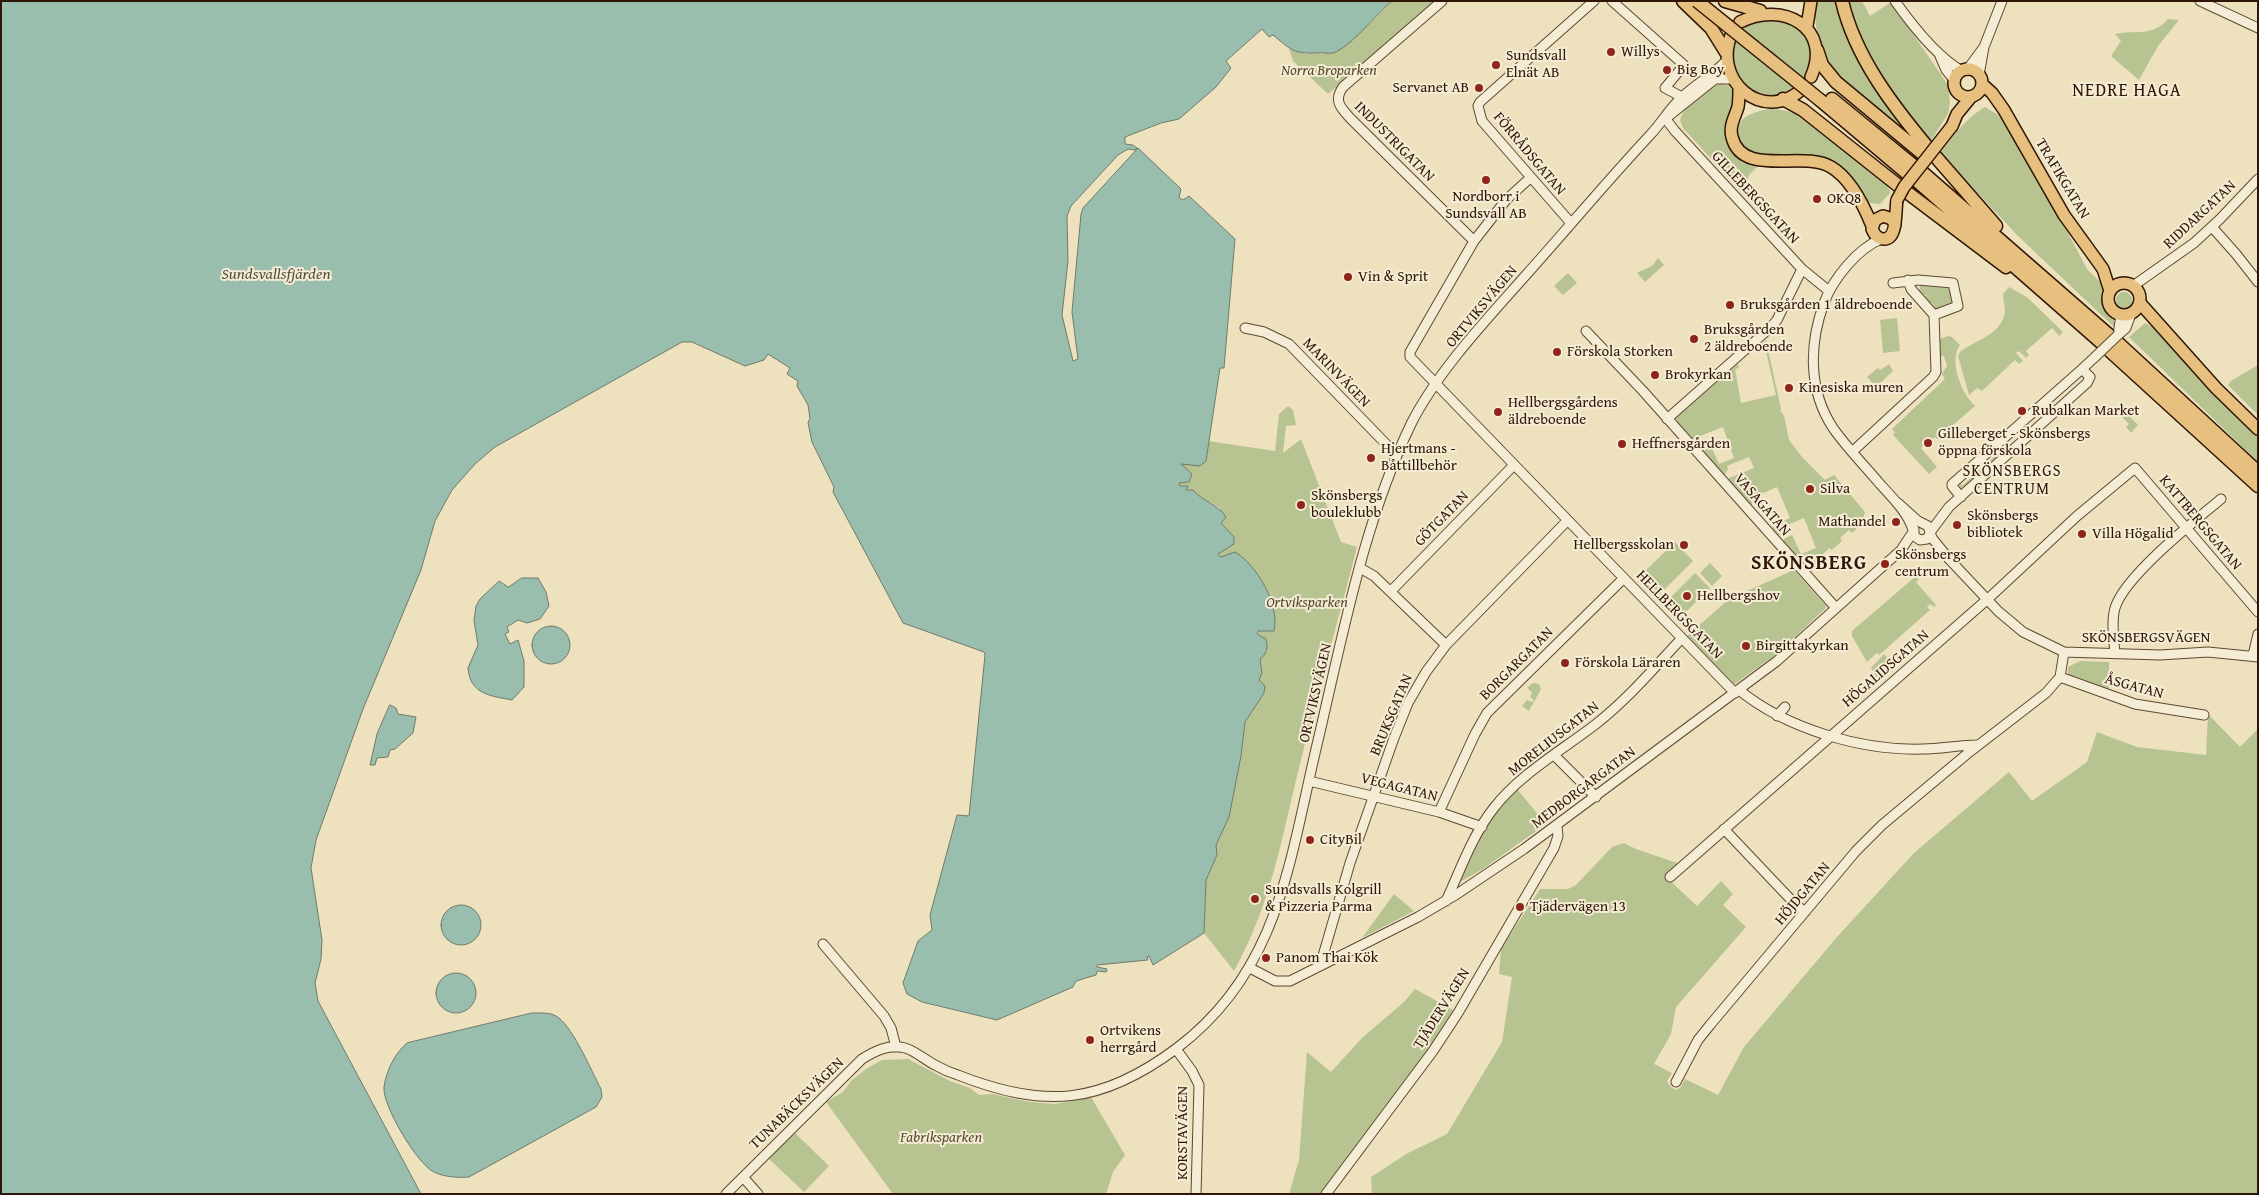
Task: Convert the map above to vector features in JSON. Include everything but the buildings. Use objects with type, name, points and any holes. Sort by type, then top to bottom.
[{"type":"highway","points":[[1683,1],[1711,28],[1726,57]]},
{"type":"highway","points":[[1697,1],[1823,96]]},
{"type":"highway","points":[[1710,1],[1916,174],[2033,267]]},
{"type":"highway","points":[[1724,1],[1760,11]]},
{"type":"highway","points":[[1842,1],[1856,38],[1879,84],[1930,155],[2033,267],[2258,486]]},
{"type":"highway","points":[[1817,50],[1822,65],[1836,82],[1930,155]]},
{"type":"highway","points":[[1783,99],[1808,114],[1902,193],[2076,319],[2112,342],[2258,472]]},
{"type":"highway","points":[[1916,174],[2076,319]]},
{"type":"main road","points":[[1807,26],[1811,1]]},
{"type":"main road","points":[[1811,77],[1817,60],[1814,37],[1807,26],[1793,15],[1781,7],[1760,11],[1736,26],[1726,57],[1736,84],[1736,114],[1731,135],[1734,143],[1749,158],[1765,161],[1813,160],[1826,164],[1842,176],[1860,201],[1875,232]]},
{"type":"main road","points":[[1957,114],[1956,86],[1965,70],[1977,88]]},
{"type":"main road","points":[[1736,84],[1758,99],[1770,101],[1783,99],[1802,89]]},
{"type":"main road","points":[[1956,86],[1964,96],[1977,88]]},
{"type":"main road","points":[[1875,232],[1891,236],[1894,232],[1904,188],[1952,126],[1957,114],[1977,88]]},
{"type":"main road","name":"TRAFIKGATAN","points":[[1977,88],[1999,103],[2064,214],[2103,269],[2120,284]]},
{"type":"main road","points":[[1736,114],[1758,99]]},
{"type":"main road","points":[[1875,232],[1875,220],[1883,216],[1902,193]]},
{"type":"main road","points":[[1860,201],[1874,214],[1892,219],[1895,224]]},
{"type":"main road","name":"TRAFIKGATAN","points":[[2103,269],[2110,291]]},
{"type":"main road","points":[[2159,324],[2126,318],[2114,312],[2109,304],[2110,291],[2120,284],[2133,286],[2139,293],[2140,303],[2159,324],[2216,388],[2257,426]]},
{"type":"main road","points":[[2126,318],[2140,303]]},
{"type":"street","name":"INDUSTRIGATAN","points":[[1442,1],[1342,87],[1337,100],[1352,119],[1474,241]]},
{"type":"street","name":"FÖRRÅDSGATAN","points":[[1570,222],[1482,121],[1478,106],[1480,102],[1594,1]]},
{"type":"street","points":[[1612,1],[1684,65],[1665,88],[1682,97]]},
{"type":"street","points":[[1896,1],[1951,65],[1965,70],[1984,46]]},
{"type":"street","points":[[1977,88],[1984,46],[2002,1]]},
{"type":"street","points":[[2200,1],[2258,28]]},
{"type":"street","points":[[1938,52],[1956,86]]},
{"type":"street","name":"ORTVIKSVÄGEN","points":[[823,944],[910,1049],[938,1067],[1004,1092],[1027,1096],[1055,1097],[1089,1093],[1136,1076],[1196,1033],[1221,1008],[1250,968],[1267,936],[1277,909],[1360,568],[1377,510],[1413,421],[1436,385],[1482,326],[1570,222],[1682,97],[1713,74],[1726,57]]},
{"type":"street","name":"ORTVIKSVÄGEN","points":[[1665,118],[1716,79],[1736,84]]},
{"type":"street","name":"GILLEBERGSGATAN","points":[[1665,118],[1802,269],[1829,291]]},
{"type":"street","name":"HELLBERGSGATAN","points":[[1530,178],[1501,205],[1474,241],[1410,352],[1411,360],[1737,692],[1777,716],[1831,736],[1880,747],[1922,750],[1977,745]]},
{"type":"street","name":"RIDDARGATAN","points":[[2133,286],[2178,256],[2212,227],[2258,179]]},
{"type":"street","points":[[2212,227],[2258,282]]},
{"type":"street","points":[[1875,232],[1829,291],[1817,323],[1813,344],[1815,378],[1820,400],[1826,416],[1834,429],[1898,503],[1928,526],[1926,536],[1916,538],[1898,503]]},
{"type":"street","points":[[1667,419],[1771,327],[1777,320],[1802,269]]},
{"type":"street","points":[[1852,452],[1933,377],[1937,368],[1934,315],[1911,289],[1908,280]]},
{"type":"street","points":[[1893,283],[1908,280],[1953,283],[1958,306],[1934,315]]},
{"type":"street","points":[[1961,497],[1952,484],[2112,342],[2126,318]]},
{"type":"street","name":"MARINVÄGEN","points":[[1245,328],[1264,332],[1289,344],[1388,446],[1399,452]]},
{"type":"street","name":"VASAGATAN","points":[[1586,331],[1836,608]]},
{"type":"street","name":"MEDBORGARGATAN","points":[[1923,523],[1961,497],[2087,383],[2090,376],[2082,369]]},
{"type":"street","name":"GÖTGATAN","points":[[1391,591],[1514,466]]},
{"type":"street","name":"KATTBERGSGATAN","points":[[2118,480],[2135,468],[2258,612]]},
{"type":"street","name":"HÖGALIDSGATAN","points":[[1670,877],[1986,600],[2118,480]]},
{"type":"street","points":[[2114,654],[2114,608],[2123,592],[2137,574],[2186,528],[2221,499]]},
{"type":"street","name":"MEDBORGARGATAN","points":[[1250,968],[1275,981],[1286,982],[1379,937],[1446,901],[1557,826],[1777,661],[1901,550],[1926,536],[1949,507]]},
{"type":"street","name":"BRUKSGATAN","points":[[1320,966],[1350,863],[1408,703],[1426,672],[1446,645],[1567,521]]},
{"type":"street","points":[[1913,531],[1916,525],[1923,523]]},
{"type":"street","name":"MEDBORGARGATAN","points":[[1901,550],[1913,531]]},
{"type":"street","name":"SKÖNSBERGSVÄGEN","points":[[1926,536],[1986,600],[2023,632],[2064,652],[2114,654],[2208,652],[2255,656]]},
{"type":"street","points":[[1360,568],[1374,576],[1391,591],[1446,645]]},
{"type":"street","name":"BORGARGATAN","points":[[1438,812],[1487,713],[1624,578]]},
{"type":"street","points":[[2255,656],[2258,634]]},
{"type":"street","name":"MORELIUSGATAN","points":[[1446,901],[1482,827],[1493,809],[1524,778],[1623,702],[1682,638]]},
{"type":"street","points":[[1977,745],[2046,693],[2060,677],[2064,652]]},
{"type":"street","name":"ÅSGATAN","points":[[2060,677],[2135,704],[2204,716]]},
{"type":"street","points":[[1777,716],[1785,707]]},
{"type":"street","name":"HÖJDGATAN","points":[[1676,1082],[1704,1032],[1805,912],[1882,825],[1977,745]]},
{"type":"street","points":[[1554,755],[1596,796]]},
{"type":"street","name":"VEGAGATAN","points":[[1309,781],[1438,812],[1482,827]]},
{"type":"street","name":"TJÄDERVÄGEN","points":[[1326,1194],[1427,1059],[1458,1013],[1554,848],[1558,836],[1557,826]]},
{"type":"street","points":[[1724,829],[1795,904],[1805,912]]},
{"type":"street","name":"ORTVIKSVÄGEN","points":[[891,1028],[896,1047],[910,1049]]},
{"type":"street","name":"TUNABÄCKSVÄGEN","points":[[726,1194],[862,1059],[881,1049],[896,1047]]},
{"type":"street","name":"KORSTAVÄGEN","points":[[1176,1049],[1192,1071],[1199,1085],[1196,1194]]},
{"type":"street","points":[[743,1177],[757,1194]]},
{"type":"green space","name":"Norra Broparken","points":[[1392,1],[1436,1],[1328,94],[1293,61],[1289,49],[1306,54],[1328,53],[1369,24]]},
{"type":"green space","points":[[1815,1],[1836,1],[1857,55],[1877,89],[1910,137],[1852,92],[1832,72],[1826,63],[1817,33]]},
{"type":"green space","points":[[1847,1],[1862,1],[1870,16],[1891,2],[1948,85],[1950,102],[1948,114],[1930,142],[1886,84],[1855,24]]},
{"type":"green space","points":[[1784,17],[1801,30],[1808,41],[1811,55],[1810,63],[1803,80],[1791,90],[1777,95],[1762,94],[1748,87],[1737,76],[1732,61],[1734,41],[1744,23],[1750,20]]},
{"type":"green space","points":[[2168,19],[2179,20],[2158,46],[2139,80],[2111,56],[2121,41],[2115,34],[2149,31],[2156,29]]},
{"type":"green space","points":[[1723,83],[1729,86],[1735,95],[1727,129],[1728,144],[1738,158],[1747,164],[1757,167],[1749,175],[1744,195],[1683,128],[1680,120],[1682,114],[1697,97]]},
{"type":"green space","points":[[1985,107],[1997,114],[2007,127],[2087,269],[2103,285],[2104,303],[2113,319],[2114,327],[2018,236],[1940,153],[1966,122]]},
{"type":"green space","points":[[1771,108],[1797,113],[1883,179],[1891,192],[1880,204],[1868,203],[1846,174],[1831,160],[1821,157],[1777,156],[1750,152],[1742,146],[1738,136],[1739,125],[1747,116]]},
{"type":"green space","points":[[1658,258],[1664,265],[1645,282],[1637,273],[1652,266]]},
{"type":"green space","points":[[1568,273],[1577,283],[1563,295],[1554,286]]},
{"type":"green space","points":[[1921,283],[1950,285],[1956,303],[1936,310],[1932,303],[1929,303],[1924,297],[1926,296],[1919,291]]},
{"type":"green space","points":[[2009,287],[2028,298],[2063,332],[2059,336],[2052,328],[2026,351],[2029,355],[2026,358],[2019,351],[2016,353],[2023,361],[2019,364],[2015,360],[1982,391],[1977,388],[1969,395],[1958,356],[1960,352],[1988,336],[2000,325],[2005,310],[2003,294]]},
{"type":"green space","points":[[2121,292],[2127,292],[2132,297],[2130,306],[2121,308],[2116,303],[2116,297]]},
{"type":"green space","points":[[1897,318],[1900,351],[1883,353],[1880,320]]},
{"type":"green space","points":[[2145,323],[2151,326],[2171,346],[2258,436],[2258,462],[2129,337]]},
{"type":"green space","points":[[1948,336],[1952,337],[1960,345],[1955,360],[1958,377],[1965,394],[1975,406],[1937,439],[1935,437],[1921,448],[1937,467],[1929,474],[1893,435],[1895,432],[1892,429],[1945,379],[1942,374],[1947,366],[1944,356],[1940,356],[1938,340]]},
{"type":"green space","points":[[1766,340],[1780,410],[1784,416],[1789,440],[1802,457],[1825,480],[1834,475],[1865,512],[1862,523],[1852,533],[1849,530],[1840,538],[1842,541],[1832,550],[1829,548],[1809,571],[1783,542],[1784,539],[1792,535],[1801,554],[1816,548],[1804,518],[1782,527],[1779,537],[1772,530],[1773,526],[1790,518],[1777,487],[1754,497],[1751,507],[1728,481],[1729,478],[1754,468],[1749,457],[1727,466],[1728,469],[1724,476],[1701,450],[1711,446],[1719,464],[1734,458],[1723,427],[1700,436],[1698,446],[1677,423],[1676,417],[1738,364],[1739,368],[1735,369],[1741,403],[1776,395],[1765,347],[1760,348]]},
{"type":"green space","points":[[1889,364],[1893,371],[1876,387],[1867,377],[1878,368],[1880,370]]},
{"type":"green space","points":[[2258,365],[2258,415],[2228,385],[2231,381]]},
{"type":"green space","name":"Ortviksparken","points":[[1288,406],[1293,410],[1296,425],[1286,426],[1283,453],[1301,439],[1341,542],[1357,547],[1306,740],[1274,872],[1247,946],[1234,971],[1204,933],[1206,880],[1217,855],[1216,845],[1229,817],[1241,756],[1245,722],[1264,693],[1259,680],[1262,673],[1258,631],[1273,631],[1218,554],[1234,537],[1221,523],[1220,508],[1198,496],[1193,490],[1181,487],[1179,483],[1189,482],[1180,464],[1206,461],[1208,441],[1275,451],[1279,414]]},
{"type":"green space","points":[[2130,411],[2133,415],[2131,418],[2138,425],[2131,433],[2126,427],[2129,424],[2121,416]]},
{"type":"green space","points":[[2004,441],[2007,441],[2010,447],[1964,488],[1961,488],[1959,482],[1962,486],[2005,447]]},
{"type":"green space","points":[[1675,542],[1693,561],[1657,597],[1638,578]]},
{"type":"green space","points":[[1710,563],[1722,576],[1712,586],[1700,573]]},
{"type":"green space","points":[[1794,570],[1826,608],[1774,656],[1733,685],[1686,637],[1729,599]]},
{"type":"green space","name":"Hellbergshov","points":[[1695,573],[1710,588],[1679,619],[1664,604]]},
{"type":"green space","points":[[1916,576],[1919,580],[1916,582],[1936,605],[1934,607],[1930,604],[1927,607],[1930,610],[1879,655],[1877,653],[1867,662],[1852,636],[1852,631]]},
{"type":"green space","points":[[1884,654],[1896,667],[1879,682],[1871,668]]},
{"type":"green space","points":[[2080,661],[2109,662],[2109,693],[2068,676],[2068,667]]},
{"type":"green space","points":[[1533,683],[1539,684],[1541,689],[1529,711],[1522,706],[1527,700],[1532,702],[1534,700],[1530,697],[1532,692],[1527,688]]},
{"type":"green space","points":[[2208,714],[2240,747],[2258,729],[2258,1194],[1372,1194],[1371,1177],[1408,1153],[1447,1134],[1502,1042],[1512,977],[1499,974],[1501,949],[1540,889],[1568,889],[1576,885],[1612,847],[1624,843],[1680,864],[1666,877],[1697,906],[1721,881],[1733,894],[1723,905],[1746,927],[1676,1007],[1671,1034],[1654,1064],[1672,1073],[1667,1081],[1676,1090],[1680,1088],[1685,1079],[1718,1095],[1744,1047],[1837,937],[1914,853],[2009,772],[2032,801],[2087,762],[2097,732],[2137,747],[2206,755]]},
{"type":"green space","points":[[1517,789],[1546,824],[1483,869],[1458,883],[1486,824]]},
{"type":"green space","points":[[1394,894],[1414,911],[1362,938]]},
{"type":"green space","points":[[1415,989],[1455,1011],[1388,1106],[1322,1194],[1289,1194],[1299,1160],[1307,1052],[1331,1072],[1362,1038],[1404,1002]]},
{"type":"green space","name":"Fabriksparken","points":[[908,1059],[950,1081],[970,1088],[979,1095],[992,1094],[1030,1102],[1055,1104],[1091,1097],[1125,1155],[1113,1172],[1106,1194],[893,1194],[826,1102],[843,1092],[852,1080],[866,1069],[882,1060]]},
{"type":"green space","points":[[795,1133],[829,1166],[804,1192],[768,1158]]},
{"type":"water","name":"Sundsvallsfjärden","points":[[1,1],[1392,1],[1348,44],[1333,53],[1298,52],[1289,48],[1273,35],[1269,37],[1262,29],[1226,61],[1231,68],[1216,87],[1179,119],[1161,123],[1125,137],[1125,144],[1133,145],[1137,148],[1135,150],[1128,149],[1118,155],[1071,206],[1067,216],[1068,261],[1062,315],[1073,361],[1078,359],[1072,312],[1081,214],[1083,208],[1138,148],[1181,189],[1179,197],[1183,200],[1189,196],[1235,239],[1224,368],[1220,368],[1206,461],[1200,466],[1181,464],[1192,474],[1189,482],[1179,483],[1180,486],[1188,486],[1186,490],[1193,490],[1219,509],[1226,517],[1221,523],[1234,537],[1234,544],[1218,554],[1221,557],[1235,552],[1251,566],[1259,576],[1270,598],[1275,621],[1274,631],[1258,631],[1257,634],[1266,639],[1267,642],[1266,653],[1260,659],[1262,673],[1259,680],[1265,686],[1264,693],[1245,722],[1241,756],[1229,817],[1216,845],[1217,855],[1206,880],[1204,933],[1153,965],[1149,956],[1147,957],[1148,960],[1097,965],[1097,967],[1107,969],[1106,972],[1097,971],[1096,975],[1076,981],[1073,987],[997,1020],[922,1002],[907,994],[903,983],[918,941],[932,930],[930,915],[957,815],[969,816],[984,652],[903,623],[833,492],[834,487],[812,442],[808,423],[810,418],[808,405],[797,386],[798,381],[787,374],[790,368],[768,354],[764,360],[745,366],[692,342],[682,342],[495,447],[475,464],[452,490],[435,521],[421,570],[363,709],[316,840],[311,868],[322,940],[321,959],[315,983],[318,1001],[421,1194],[1,1194]]},
{"type":"water","points":[[522,578],[538,578],[546,592],[549,606],[540,619],[527,623],[518,620],[507,627],[509,632],[505,634],[510,644],[518,640],[524,661],[524,687],[512,700],[483,693],[473,684],[468,668],[478,645],[474,621],[476,606],[480,599],[499,581],[508,587]]},
{"type":"water","points":[[551,626],[565,631],[570,645],[565,659],[551,664],[537,659],[532,645],[537,631]]},
{"type":"water","points":[[390,705],[396,708],[398,714],[416,717],[413,733],[395,749],[390,750],[388,757],[377,758],[375,765],[370,765],[377,734]]},
{"type":"water","points":[[465,905],[472,908],[478,914],[481,925],[480,933],[472,942],[465,945],[457,945],[450,942],[442,933],[441,921],[444,914],[453,906]]},
{"type":"water","points":[[452,973],[460,973],[467,976],[473,982],[476,993],[473,1004],[467,1010],[460,1013],[452,1013],[445,1010],[439,1004],[436,997],[436,989],[439,982],[445,976]]},
{"type":"water","points":[[532,1013],[546,1013],[556,1016],[570,1031],[601,1089],[602,1097],[596,1107],[469,1177],[451,1177],[434,1172],[427,1167],[410,1146],[394,1120],[389,1107],[384,1087],[395,1057],[407,1043]]},
{"type":"place","name":"Willys","points":[[1611,52]]},
{"type":"place","name":"Sundsvall Elnät AB","points":[[1496,65]]},
{"type":"place","name":"Big Boy","points":[[1667,70]]},
{"type":"place","name":"Servanet AB","points":[[1479,88]]},
{"type":"place","name":"Nordborr i Sundsvall AB","points":[[1486,180]]},
{"type":"place","name":"OKQ8","points":[[1817,199]]},
{"type":"place","name":"Vin & Sprit","points":[[1348,277]]},
{"type":"place","name":"Bruksgården 1 äldreboende","points":[[1730,305]]},
{"type":"place","name":"Bruksgården 2 äldreboende","points":[[1694,339]]},
{"type":"place","name":"Förskola Storken","points":[[1557,352]]},
{"type":"place","name":"Brokyrkan","points":[[1655,375]]},
{"type":"place","name":"Kinesiska muren","points":[[1789,388]]},
{"type":"place","name":"Rubalkan Market","points":[[2022,411]]},
{"type":"place","name":"Hellbergsgårdens äldreboende","points":[[1498,412]]},
{"type":"place","name":"Gilleberget - Skönsbergs öppna förskola","points":[[1928,443]]},
{"type":"place","name":"Heffnersgården","points":[[1622,444]]},
{"type":"place","name":"Hjertmans - Båttillbehör","points":[[1371,458]]},
{"type":"place","name":"Silva","points":[[1810,489]]},
{"type":"place","name":"Skönsbergs bouleklubb","points":[[1301,505]]},
{"type":"place","name":"Mathandel","points":[[1896,522]]},
{"type":"place","name":"Skönsbergs bibliotek","points":[[1957,525]]},
{"type":"place","name":"Villa Högalid","points":[[2082,534]]},
{"type":"place","name":"Hellbergsskolan","points":[[1684,545]]},
{"type":"place","name":"Skönsbergs centrum","points":[[1885,564]]},
{"type":"place","name":"Hellbergshov","points":[[1687,596]]},
{"type":"place","name":"Birgittakyrkan","points":[[1746,646]]},
{"type":"place","name":"Förskola Läraren","points":[[1565,663]]},
{"type":"place","name":"CityBil","points":[[1310,840]]},
{"type":"place","name":"Sundsvalls Kolgrill & Pizzeria Parma","points":[[1255,899]]},
{"type":"place","name":"Tjädervägen 13","points":[[1520,907]]},
{"type":"place","name":"Panom Thai Kök","points":[[1266,958]]},
{"type":"place","name":"Ortvikens herrgård","points":[[1090,1040]]},
{"type":"district","name":"NEDRE HAGA","points":[[2127,91]]},
{"type":"district","name":"SKÖNSBERGS CENTRUM","points":[[2012,481]]},
{"type":"district","name":"SKÖNSBERG","points":[[1809,564]]}]
